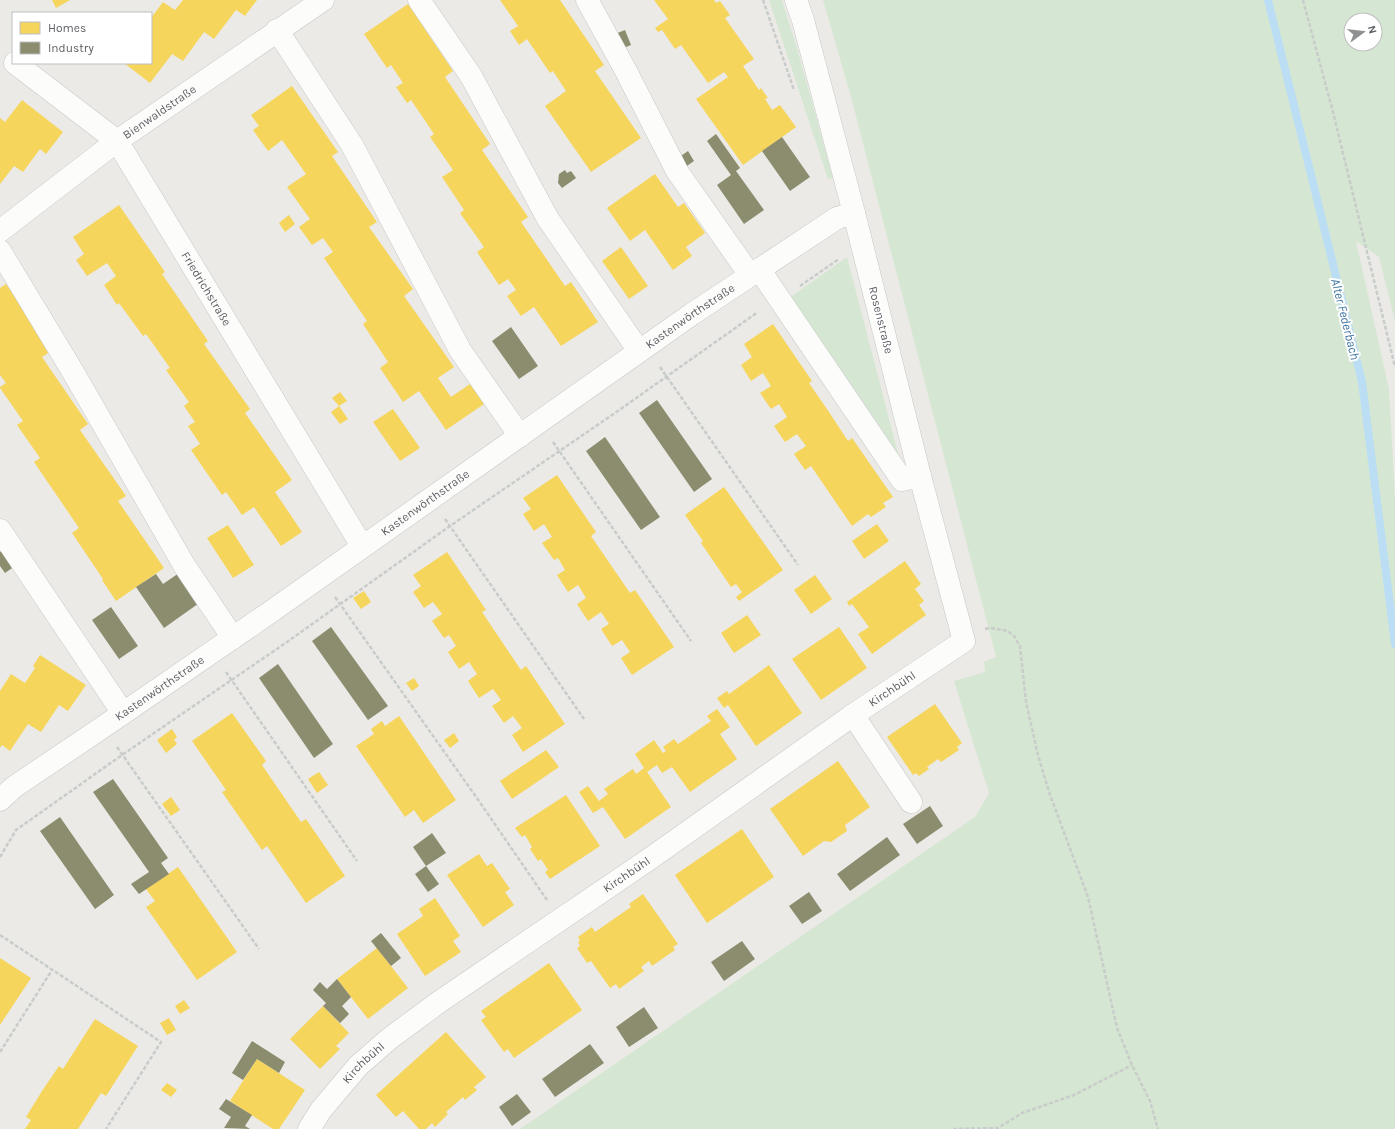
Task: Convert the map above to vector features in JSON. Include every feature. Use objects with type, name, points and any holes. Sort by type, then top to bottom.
[{"type":"street","name":"Bienwaldstraße","points":[[0,231],[116,141],[322,0]]},
{"type":"street","points":[[419,0],[471,76],[548,219],[642,349]]},
{"type":"street","points":[[587,0],[626,71],[677,171],[754,272],[778,299],[902,480],[920,476]]},
{"type":"street","name":"Rosenstraße","points":[[796,0],[803,20],[854,213],[920,476],[963,637]]},
{"type":"street","points":[[277,30],[352,145],[460,350],[520,436]]},
{"type":"street","name":"Friedrichstraße","points":[[0,52],[12,61]]},
{"type":"street","name":"Friedrichstraße","points":[[17,64],[116,141],[362,546]]},
{"type":"street","name":"Kastenwörthstraße","points":[[0,800],[14,787],[321,577],[362,546],[754,272],[837,218],[854,213]]},
{"type":"street","points":[[0,251],[73,372],[184,565],[233,638]]},
{"type":"street","points":[[0,530],[123,713]]},
{"type":"street","name":"Kirchbühl","points":[[309,1129],[321,1110],[358,1066],[389,1039],[439,1002],[560,920],[963,637]]},
{"type":"street","points":[[853,715],[911,802]]},
{"type":"path","points":[[1303,0],[1333,112],[1395,367]]},
{"type":"path","points":[[0,857],[16,830],[122,755],[778,299],[849,252],[863,248]]},
{"type":"path","points":[[642,349],[666,376],[798,565]]},
{"type":"path","points":[[540,422],[559,452],[691,641]]},
{"type":"path","points":[[431,499],[584,719]]},
{"type":"path","points":[[321,577],[479,801],[560,920]]},
{"type":"path","points":[[963,637],[991,628],[1008,631],[1014,636],[1020,646],[1026,702],[1038,755],[1049,792],[1088,897],[1117,1028],[1132,1065],[1150,1101],[1158,1129]]},
{"type":"path","points":[[212,652],[357,861]]},
{"type":"path","points":[[103,727],[259,949]]},
{"type":"path","points":[[0,935],[161,1042],[106,1129]]},
{"type":"path","points":[[0,1052],[52,970]]},
{"type":"path","points":[[953,1129],[998,1128],[1022,1113],[1074,1095],[1132,1065]]},
{"type":"green space","points":[[769,0],[782,0],[833,178],[828,179]]},
{"type":"green space","points":[[823,0],[1395,0],[1395,321],[1379,257],[1356,241],[1389,389],[1395,497],[1395,1129],[520,1129],[975,817],[989,793],[954,681],[985,672],[984,662],[996,657],[851,97]]},
{"type":"green space","points":[[847,257],[900,461],[785,301]]},
{"type":"building: Homes","points":[[52,0],[70,0],[56,8]]},
{"type":"building: Homes","points":[[183,0],[257,0],[245,16],[236,10],[214,39],[204,32],[183,61],[172,54],[150,83],[125,64],[152,64],[152,17],[163,2],[175,10]]},
{"type":"building: Homes","points":[[500,0],[560,0],[604,65],[595,71],[641,138],[591,172],[545,106],[566,91],[553,71],[550,73],[527,39],[519,45],[510,31],[518,26]]},
{"type":"building: Homes","points":[[654,0],[714,0],[716,3],[720,1],[730,15],[725,18],[754,59],[743,66],[759,90],[761,88],[768,98],[765,99],[772,110],[780,105],[796,127],[743,165],[696,99],[728,77],[724,72],[708,83],[681,45],[675,49],[662,30],[658,32],[655,28],[668,19]]},
{"type":"building: Homes","points":[[408,4],[453,71],[445,77],[490,144],[482,150],[528,217],[521,222],[565,286],[571,282],[598,322],[561,346],[534,307],[521,316],[507,296],[516,290],[508,279],[499,285],[477,252],[484,247],[460,213],[464,210],[442,177],[453,170],[430,137],[434,134],[411,100],[407,103],[396,87],[403,83],[391,65],[387,68],[364,34]]},
{"type":"building: Homes","points":[[292,86],[338,152],[332,156],[377,222],[369,227],[413,289],[404,296],[454,367],[438,378],[451,397],[470,384],[484,404],[446,430],[419,391],[403,402],[380,368],[388,362],[363,324],[367,321],[324,258],[333,252],[323,238],[312,245],[299,227],[310,219],[287,187],[306,174],[282,140],[268,151],[253,130],[259,126],[251,115]]},
{"type":"building: Homes","points":[[22,100],[63,132],[46,154],[40,149],[23,172],[14,166],[0,184],[0,118],[5,122]]},
{"type":"building: Homes","points":[[655,174],[678,207],[684,203],[705,233],[686,247],[692,256],[673,270],[645,230],[630,241],[607,208]]},
{"type":"building: Homes","points":[[119,205],[165,272],[162,274],[208,341],[204,344],[250,409],[245,413],[292,480],[275,492],[302,532],[281,546],[254,507],[242,515],[226,492],[222,495],[191,450],[200,444],[188,426],[195,422],[184,406],[189,402],[166,370],[170,368],[146,334],[143,336],[119,303],[117,305],[104,285],[116,276],[107,263],[87,276],[76,260],[84,254],[73,237]]},
{"type":"building: Homes","points":[[289,215],[295,224],[285,232],[279,223]]},
{"type":"building: Homes","points":[[621,247],[648,286],[629,299],[602,261]]},
{"type":"building: Homes","points":[[6,284],[51,351],[42,357],[88,424],[80,430],[126,496],[118,501],[164,568],[116,601],[72,533],[79,528],[34,462],[40,458],[17,425],[23,421],[0,388],[6,383],[0,375],[0,288]]},
{"type":"building: Homes","points":[[773,324],[812,381],[809,383],[848,441],[852,438],[893,497],[883,503],[886,507],[871,517],[868,514],[852,526],[811,466],[805,470],[794,454],[806,446],[797,434],[785,442],[774,426],[787,417],[779,404],[771,409],[760,393],[771,386],[763,373],[751,381],[741,365],[752,357],[744,344]]},
{"type":"building: Homes","points":[[340,392],[347,401],[339,406],[332,398]]},
{"type":"building: Homes","points":[[339,406],[348,419],[340,424],[331,412]]},
{"type":"building: Homes","points":[[393,409],[420,448],[400,461],[373,422]]},
{"type":"building: Homes","points":[[557,475],[596,532],[591,536],[630,593],[635,590],[674,647],[632,675],[621,658],[630,652],[622,640],[612,646],[601,629],[609,624],[601,612],[588,621],[577,604],[586,598],[578,585],[568,592],[557,575],[565,570],[558,558],[554,560],[542,543],[552,537],[544,524],[534,531],[523,514],[531,509],[523,498]]},
{"type":"building: Homes","points":[[724,487],[783,570],[739,601],[736,597],[742,592],[736,584],[731,587],[701,543],[703,541],[685,515]]},
{"type":"building: Homes","points":[[877,524],[889,541],[864,559],[852,541]]},
{"type":"building: Homes","points":[[228,525],[254,565],[233,578],[207,538]]},
{"type":"building: Homes","points":[[447,552],[486,610],[482,612],[521,670],[526,666],[565,724],[523,752],[512,735],[522,728],[513,716],[504,723],[492,706],[501,700],[493,689],[479,698],[468,681],[477,674],[469,662],[459,669],[448,652],[456,646],[449,635],[444,638],[432,621],[442,614],[433,602],[424,608],[413,592],[421,586],[413,575]]},
{"type":"building: Homes","points":[[905,561],[921,584],[915,589],[924,601],[919,605],[926,615],[872,654],[858,634],[869,627],[852,604],[849,606],[847,602]]},
{"type":"building: Homes","points":[[815,575],[832,599],[811,614],[794,590]]},
{"type":"building: Homes","points":[[364,591],[371,602],[361,609],[353,598]]},
{"type":"building: Homes","points":[[747,615],[761,635],[734,653],[721,633]]},
{"type":"building: Homes","points":[[839,627],[867,668],[821,700],[792,659]]},
{"type":"building: Homes","points":[[40,655],[86,685],[68,711],[59,705],[41,732],[28,724],[10,751],[2,745],[0,748],[0,691],[11,674],[25,683],[35,668],[33,666]]},
{"type":"building: Homes","points":[[769,665],[802,713],[756,746],[728,705],[724,708],[717,698],[727,691],[729,694]]},
{"type":"building: Homes","points":[[414,678],[419,686],[412,691],[406,683]]},
{"type":"building: Homes","points":[[935,704],[962,743],[957,747],[959,750],[941,762],[938,759],[927,767],[929,769],[919,776],[916,773],[913,775],[887,737]]},
{"type":"building: Homes","points":[[717,709],[730,727],[720,734],[737,759],[690,792],[672,767],[662,773],[657,765],[647,772],[671,807],[625,839],[603,807],[593,813],[579,792],[588,786],[599,801],[608,794],[604,789],[633,769],[636,774],[644,768],[635,754],[654,740],[663,753],[666,751],[663,747],[674,739],[678,744],[711,721],[707,716]]},
{"type":"building: Homes","points":[[232,713],[266,761],[262,765],[301,822],[306,819],[345,876],[306,903],[267,846],[262,850],[222,792],[226,790],[192,741]]},
{"type":"building: Homes","points":[[399,716],[456,800],[423,823],[414,810],[405,817],[356,746],[374,734],[371,729],[382,721],[385,726]]},
{"type":"building: Homes","points":[[172,729],[177,737],[174,740],[177,744],[166,753],[157,740]]},
{"type":"building: Homes","points":[[454,733],[459,741],[450,748],[444,740]]},
{"type":"building: Homes","points":[[546,750],[559,767],[512,799],[500,781]]},
{"type":"building: Homes","points":[[838,761],[870,807],[845,825],[847,831],[831,842],[824,841],[803,856],[770,809]]},
{"type":"building: Homes","points":[[319,772],[328,785],[317,793],[308,779]]},
{"type":"building: Homes","points":[[566,795],[600,846],[550,879],[545,872],[548,870],[541,859],[538,861],[530,849],[532,847],[525,835],[522,837],[515,828]]},
{"type":"building: Homes","points":[[171,797],[180,810],[171,816],[162,804]]},
{"type":"building: Homes","points":[[742,829],[774,877],[707,923],[675,875]]},
{"type":"building: Homes","points":[[479,854],[487,866],[492,863],[510,889],[505,892],[514,905],[483,927],[447,875]]},
{"type":"building: Homes","points":[[178,867],[237,952],[197,980],[146,907],[155,901],[146,889]]},
{"type":"building: Homes","points":[[643,894],[678,944],[673,947],[675,950],[652,966],[649,961],[641,967],[644,971],[619,989],[616,984],[610,988],[591,961],[587,963],[577,948],[580,946],[578,937],[592,927],[595,932],[631,907],[629,904]]},
{"type":"building: Homes","points":[[435,898],[460,936],[453,941],[461,952],[425,976],[397,934],[423,916],[419,909]]},
{"type":"building: Homes","points":[[377,948],[408,988],[368,1019],[337,979]]},
{"type":"building: Homes","points":[[0,958],[31,978],[0,1025]]},
{"type":"building: Homes","points":[[549,963],[582,1010],[514,1058],[508,1049],[504,1052],[481,1020],[486,1017],[481,1011]]},
{"type":"building: Homes","points":[[184,1000],[190,1008],[180,1014],[175,1006]]},
{"type":"building: Homes","points":[[323,1006],[349,1033],[336,1046],[340,1049],[320,1069],[290,1039]]},
{"type":"building: Homes","points":[[169,1018],[176,1030],[167,1035],[160,1023]]},
{"type":"building: Homes","points":[[95,1019],[138,1046],[106,1096],[101,1093],[78,1129],[25,1129],[31,1120],[26,1117],[42,1091],[59,1066],[63,1069]]},
{"type":"building: Homes","points":[[446,1032],[486,1077],[474,1087],[477,1090],[465,1100],[463,1097],[446,1112],[448,1114],[435,1127],[432,1123],[426,1129],[419,1129],[403,1111],[396,1117],[376,1095]]},
{"type":"building: Homes","points":[[257,1059],[305,1090],[279,1129],[273,1129],[230,1101]]},
{"type":"building: Homes","points":[[167,1083],[177,1090],[171,1097],[161,1090]]},
{"type":"building: Industry","points":[[625,30],[631,45],[621,49],[615,34]]},
{"type":"building: Industry","points":[[716,134],[740,168],[736,171],[764,210],[744,224],[717,185],[731,175],[707,141]]},
{"type":"building: Industry","points":[[782,137],[810,177],[790,191],[762,151]]},
{"type":"building: Industry","points":[[688,151],[694,161],[684,168],[678,158]]},
{"type":"building: Industry","points":[[565,170],[567,173],[571,171],[576,178],[562,188],[558,183],[559,174]]},
{"type":"building: Industry","points":[[511,327],[538,366],[519,379],[492,341]]},
{"type":"building: Industry","points":[[657,400],[712,479],[694,492],[639,413]]},
{"type":"building: Industry","points":[[605,437],[660,517],[641,530],[586,451]]},
{"type":"building: Industry","points":[[3,550],[15,566],[5,573],[0,566],[0,552]]},
{"type":"building: Industry","points":[[182,571],[202,601],[164,628],[136,587],[156,574],[163,584]]},
{"type":"building: Industry","points":[[111,607],[138,646],[119,659],[92,620]]},
{"type":"building: Industry","points":[[331,627],[388,706],[368,720],[312,641]]},
{"type":"building: Industry","points":[[278,664],[333,744],[314,758],[259,678]]},
{"type":"building: Industry","points":[[113,779],[168,858],[161,863],[169,874],[139,894],[131,884],[149,872],[93,792]]},
{"type":"building: Industry","points":[[930,806],[943,826],[917,844],[903,824]]},
{"type":"building: Industry","points":[[60,817],[114,895],[95,909],[40,831]]},
{"type":"building: Industry","points":[[432,833],[446,853],[426,866],[413,847]]},
{"type":"building: Industry","points":[[887,837],[900,855],[850,891],[837,874]]},
{"type":"building: Industry","points":[[426,866],[439,884],[428,892],[415,874]]},
{"type":"building: Industry","points":[[809,892],[822,911],[802,924],[789,906]]},
{"type":"building: Industry","points":[[381,933],[401,958],[391,966],[371,941]]},
{"type":"building: Industry","points":[[742,941],[755,959],[724,981],[711,962]]},
{"type":"building: Industry","points":[[337,979],[351,997],[342,1006],[349,1014],[340,1023],[323,1006],[326,1003],[313,990],[320,982],[327,989]]},
{"type":"building: Industry","points":[[644,1007],[658,1028],[629,1047],[616,1027]]},
{"type":"building: Industry","points":[[252,1041],[285,1062],[279,1073],[257,1059],[243,1080],[232,1073]]},
{"type":"building: Industry","points":[[590,1044],[604,1063],[555,1097],[542,1079]]},
{"type":"building: Industry","points":[[517,1094],[531,1112],[512,1126],[499,1107]]},
{"type":"building: Industry","points":[[226,1099],[252,1115],[245,1126],[250,1129],[224,1128],[231,1117],[219,1109]]},
{"type":"waterway","name":"Alter Federbach","points":[[1268,0],[1362,382],[1395,644]]}]
